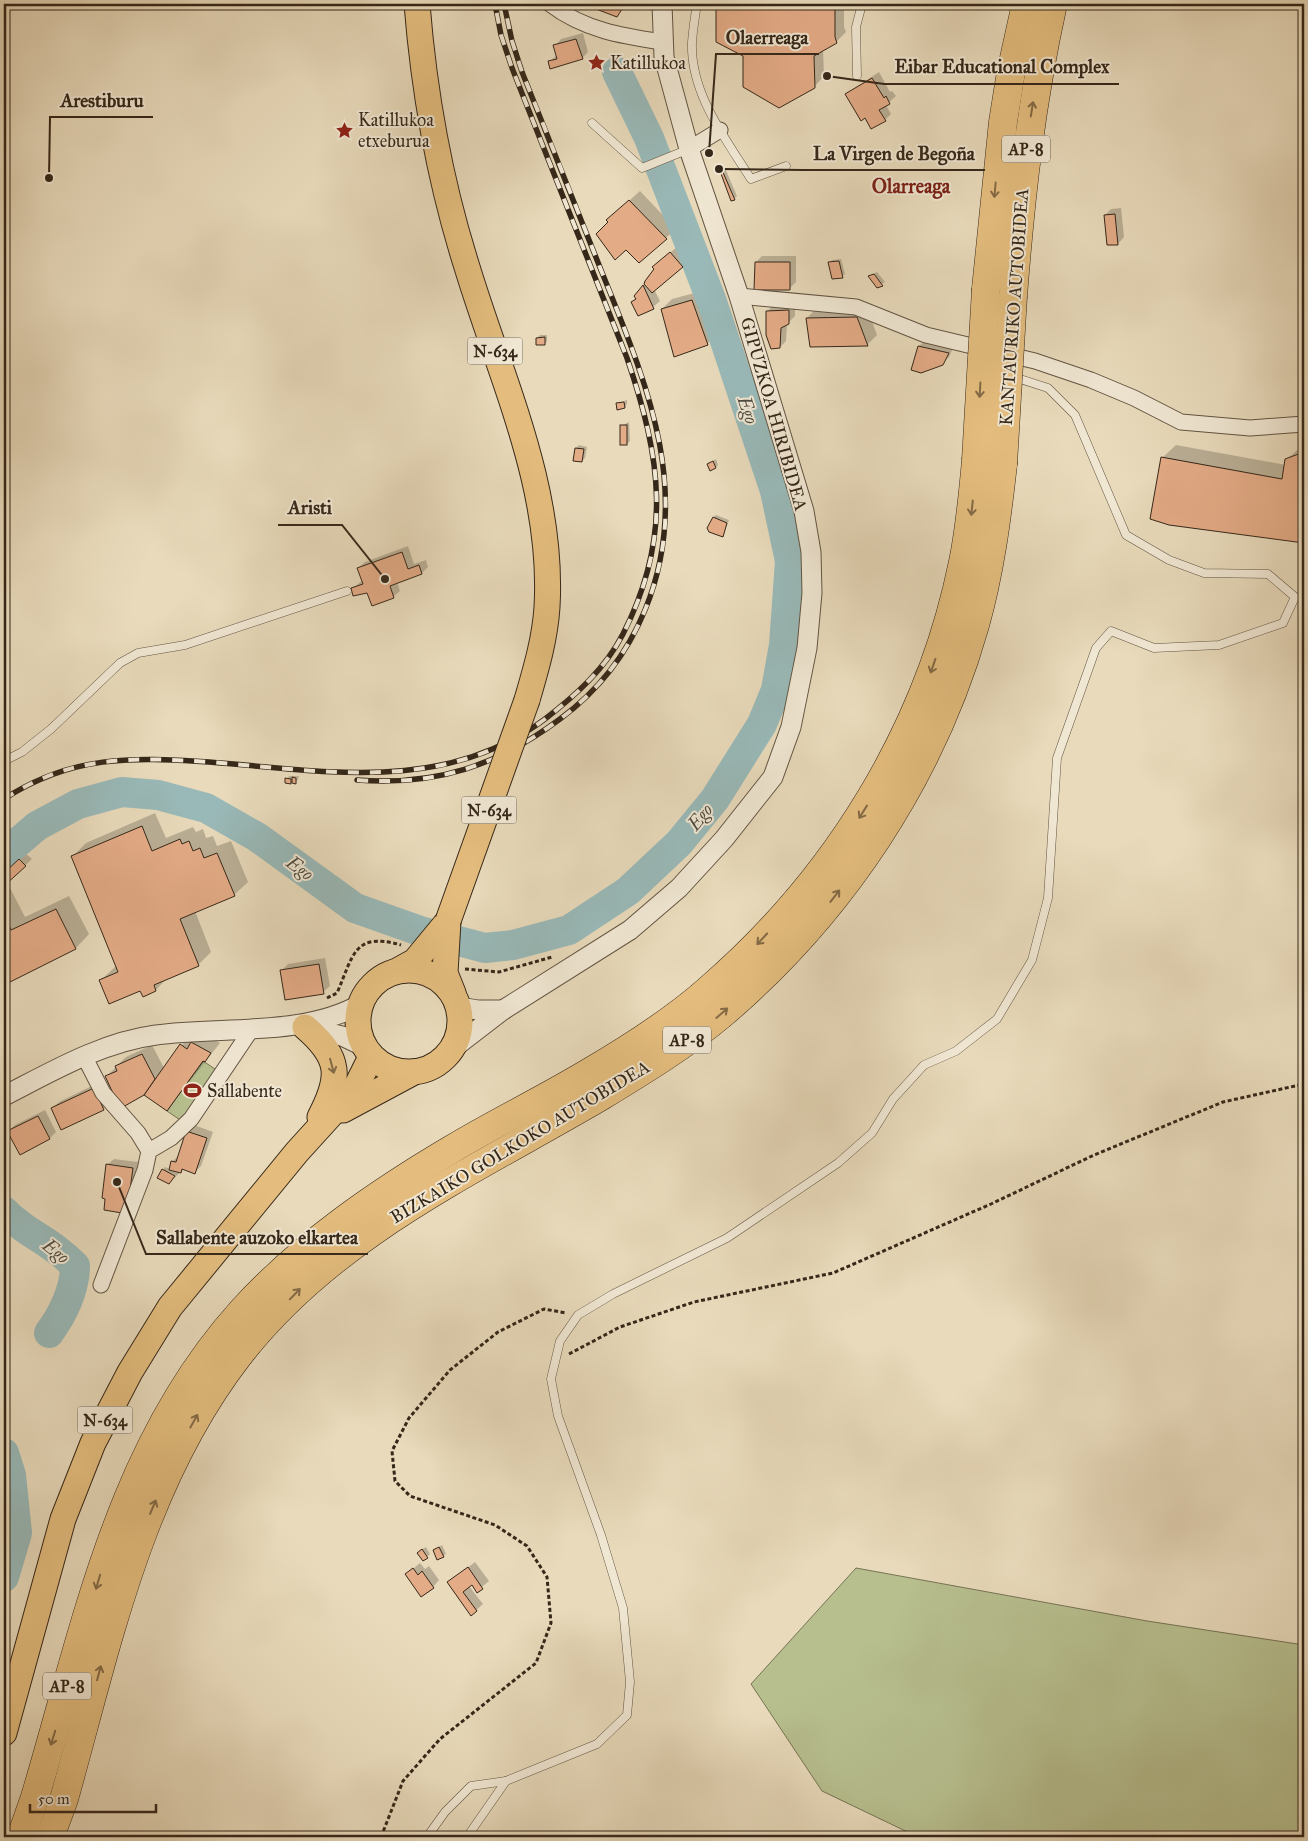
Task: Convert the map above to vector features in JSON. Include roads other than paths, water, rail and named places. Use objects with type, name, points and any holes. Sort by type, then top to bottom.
[{"type":"highway","name":"N-634","points":[[417,4],[420,44],[430,115],[444,183],[466,266],[524,436],[545,529],[548,567],[547,608],[541,652],[527,700],[448,921],[445,955]]},
{"type":"highway","name":"KANTAURIKO AUTOBIDEA","points":[[976,460],[986,289],[1003,122],[1011,72],[1026,4]]},
{"type":"highway","name":"KANTAURIKO AUTOBIDEA","points":[[1003,464],[1013,296],[1028,137],[1039,68],[1053,4]]},
{"type":"highway","name":"BIZKAIKO GOLKOKO AUTOBIDEA","points":[[160,1456],[180,1393],[215,1343],[283,1269],[329,1230],[389,1188],[453,1148],[589,1073],[652,1032],[706,992],[750,952],[798,900],[839,849],[886,774],[925,690],[951,614],[964,562],[972,514],[976,460]]},
{"type":"highway","name":"BIZKAIKO GOLKOKO AUTOBIDEA","points":[[160,1456],[204,1404],[241,1353],[310,1281],[347,1250],[404,1209],[600,1096],[669,1053],[719,1017],[767,973],[819,917],[863,861],[908,789],[948,704],[975,625],[990,564],[1003,464]]},
{"type":"highway","points":[[330,1118],[414,1072],[428,1068],[441,1061],[452,1050],[458,1037],[461,1022],[456,1000],[445,973],[445,955],[415,960],[375,984],[361,1004],[358,1018],[360,1033],[368,1052],[399,1071],[414,1072]]},
{"type":"highway","points":[[397,971],[413,970],[428,973],[442,981],[456,1000]]},
{"type":"highway","points":[[297,1152],[320,1118],[332,1096],[336,1082],[334,1065],[328,1051],[319,1039],[301,1027]]},
{"type":"highway","points":[[330,1118],[356,1087],[368,1052]]},
{"type":"highway","name":"N-634","points":[[4,1733],[63,1519],[97,1435],[130,1372],[170,1307],[297,1152],[330,1118]]},
{"type":"highway","name":"AP-8","points":[[21,1837],[38,1788],[112,1535],[160,1456]]},
{"type":"highway","name":"AP-8","points":[[50,1837],[64,1799],[160,1456]]},
{"type":"street","points":[[550,4],[580,21],[609,34],[663,49]]},
{"type":"street","name":"GIPUZKOA HIRIBIDEA","points":[[452,1050],[503,1010],[630,930],[679,888],[724,839],[773,777],[791,727],[807,648],[812,593],[811,552],[804,511],[739,296],[682,152],[663,49],[662,4]]},
{"type":"street","points":[[682,152],[720,130]]},
{"type":"street","points":[[739,296],[856,307],[926,334],[1035,361],[1091,380],[1134,398],[1181,422],[1250,428],[1304,424]]},
{"type":"street","points":[[456,1000],[478,1010],[503,1010]]},
{"type":"street","points":[[301,1027],[344,1014],[361,1004]]},
{"type":"street","points":[[4,1096],[84,1056],[153,1035],[253,1028],[301,1027],[342,1036],[368,1052]]},
{"type":"street","points":[[149,1151],[171,1138],[191,1119],[253,1028]]},
{"type":"street","points":[[84,1056],[104,1093],[138,1133],[149,1151],[145,1170],[101,1285]]},
{"type":"lane","points":[[697,4],[692,44],[699,89],[720,130],[751,179],[786,166]]},
{"type":"lane","points":[[857,76],[856,27],[862,4]]},
{"type":"lane","points":[[592,123],[642,168],[682,152]]},
{"type":"lane","points":[[985,349],[992,364]]},
{"type":"lane","points":[[427,1837],[445,1812],[471,1786],[506,1781],[597,1744],[627,1714],[630,1682],[623,1608],[601,1535],[558,1416],[550,1379],[560,1341],[578,1315],[613,1294],[727,1238],[838,1163],[872,1133],[893,1099],[924,1065],[956,1051],[997,1019],[1032,960],[1048,898],[1057,758],[1096,648],[1111,631],[1154,648],[1219,646],[1283,623],[1295,597],[1268,574],[1204,573],[1168,560],[1126,535],[1074,415],[1048,388],[999,374]]},
{"type":"lane","points":[[4,761],[22,752],[51,729],[120,663],[138,654],[193,643],[347,591]]},
{"type":"lane","points":[[467,1837],[506,1781]]},
{"type":"waterway","name":"Ego","points":[[4,854],[37,826],[78,804],[122,792],[158,795],[206,808],[257,837],[355,908],[420,931],[485,948],[513,945],[569,930],[628,891],[679,843],[715,799],[762,724],[776,690],[784,645],[790,561],[775,491],[712,302],[649,138],[617,72]]},
{"type":"waterway","name":"Ego","points":[[4,1211],[75,1266],[73,1284],[67,1301],[49,1333]]},
{"type":"waterway","points":[[4,1453],[11,1475],[17,1533],[4,1577]]},
{"type":"railway","points":[[4,799],[54,774],[103,762],[154,759],[297,770],[383,772],[425,768],[466,759],[506,743],[545,719],[589,681],[616,647],[639,598],[650,564],[655,530],[656,497],[654,463],[648,430],[627,358],[512,68],[501,35],[495,4]]},
{"type":"railway","points":[[357,780],[413,780],[439,776],[464,769],[489,761],[513,749],[560,719],[599,684],[620,656],[645,610],[659,566],[665,522],[664,480],[658,437],[648,395],[618,312],[522,72],[512,41],[504,4]]},
{"type":"place","name":"Katillukoa","points":[[596,63]]},
{"type":"place","name":"Eibar Educational Complex","points":[[827,76]]},
{"type":"place","name":"Katillukoa etxeburua","points":[[344,130]]},
{"type":"place","name":"Olaerreaga","points":[[709,153]]},
{"type":"place","name":"La Virgen de Begoña","points":[[719,169]]},
{"type":"place","name":"Arestiburu","points":[[49,178]]},
{"type":"place","name":"Aristi","points":[[385,579]]},
{"type":"place","name":"Sallabente","points":[[193,1091]]},
{"type":"place","name":"Sallabente auzoko elkartea","points":[[117,1182]]},
{"type":"district","name":"Olarreaga","points":[[911,186]]}]
